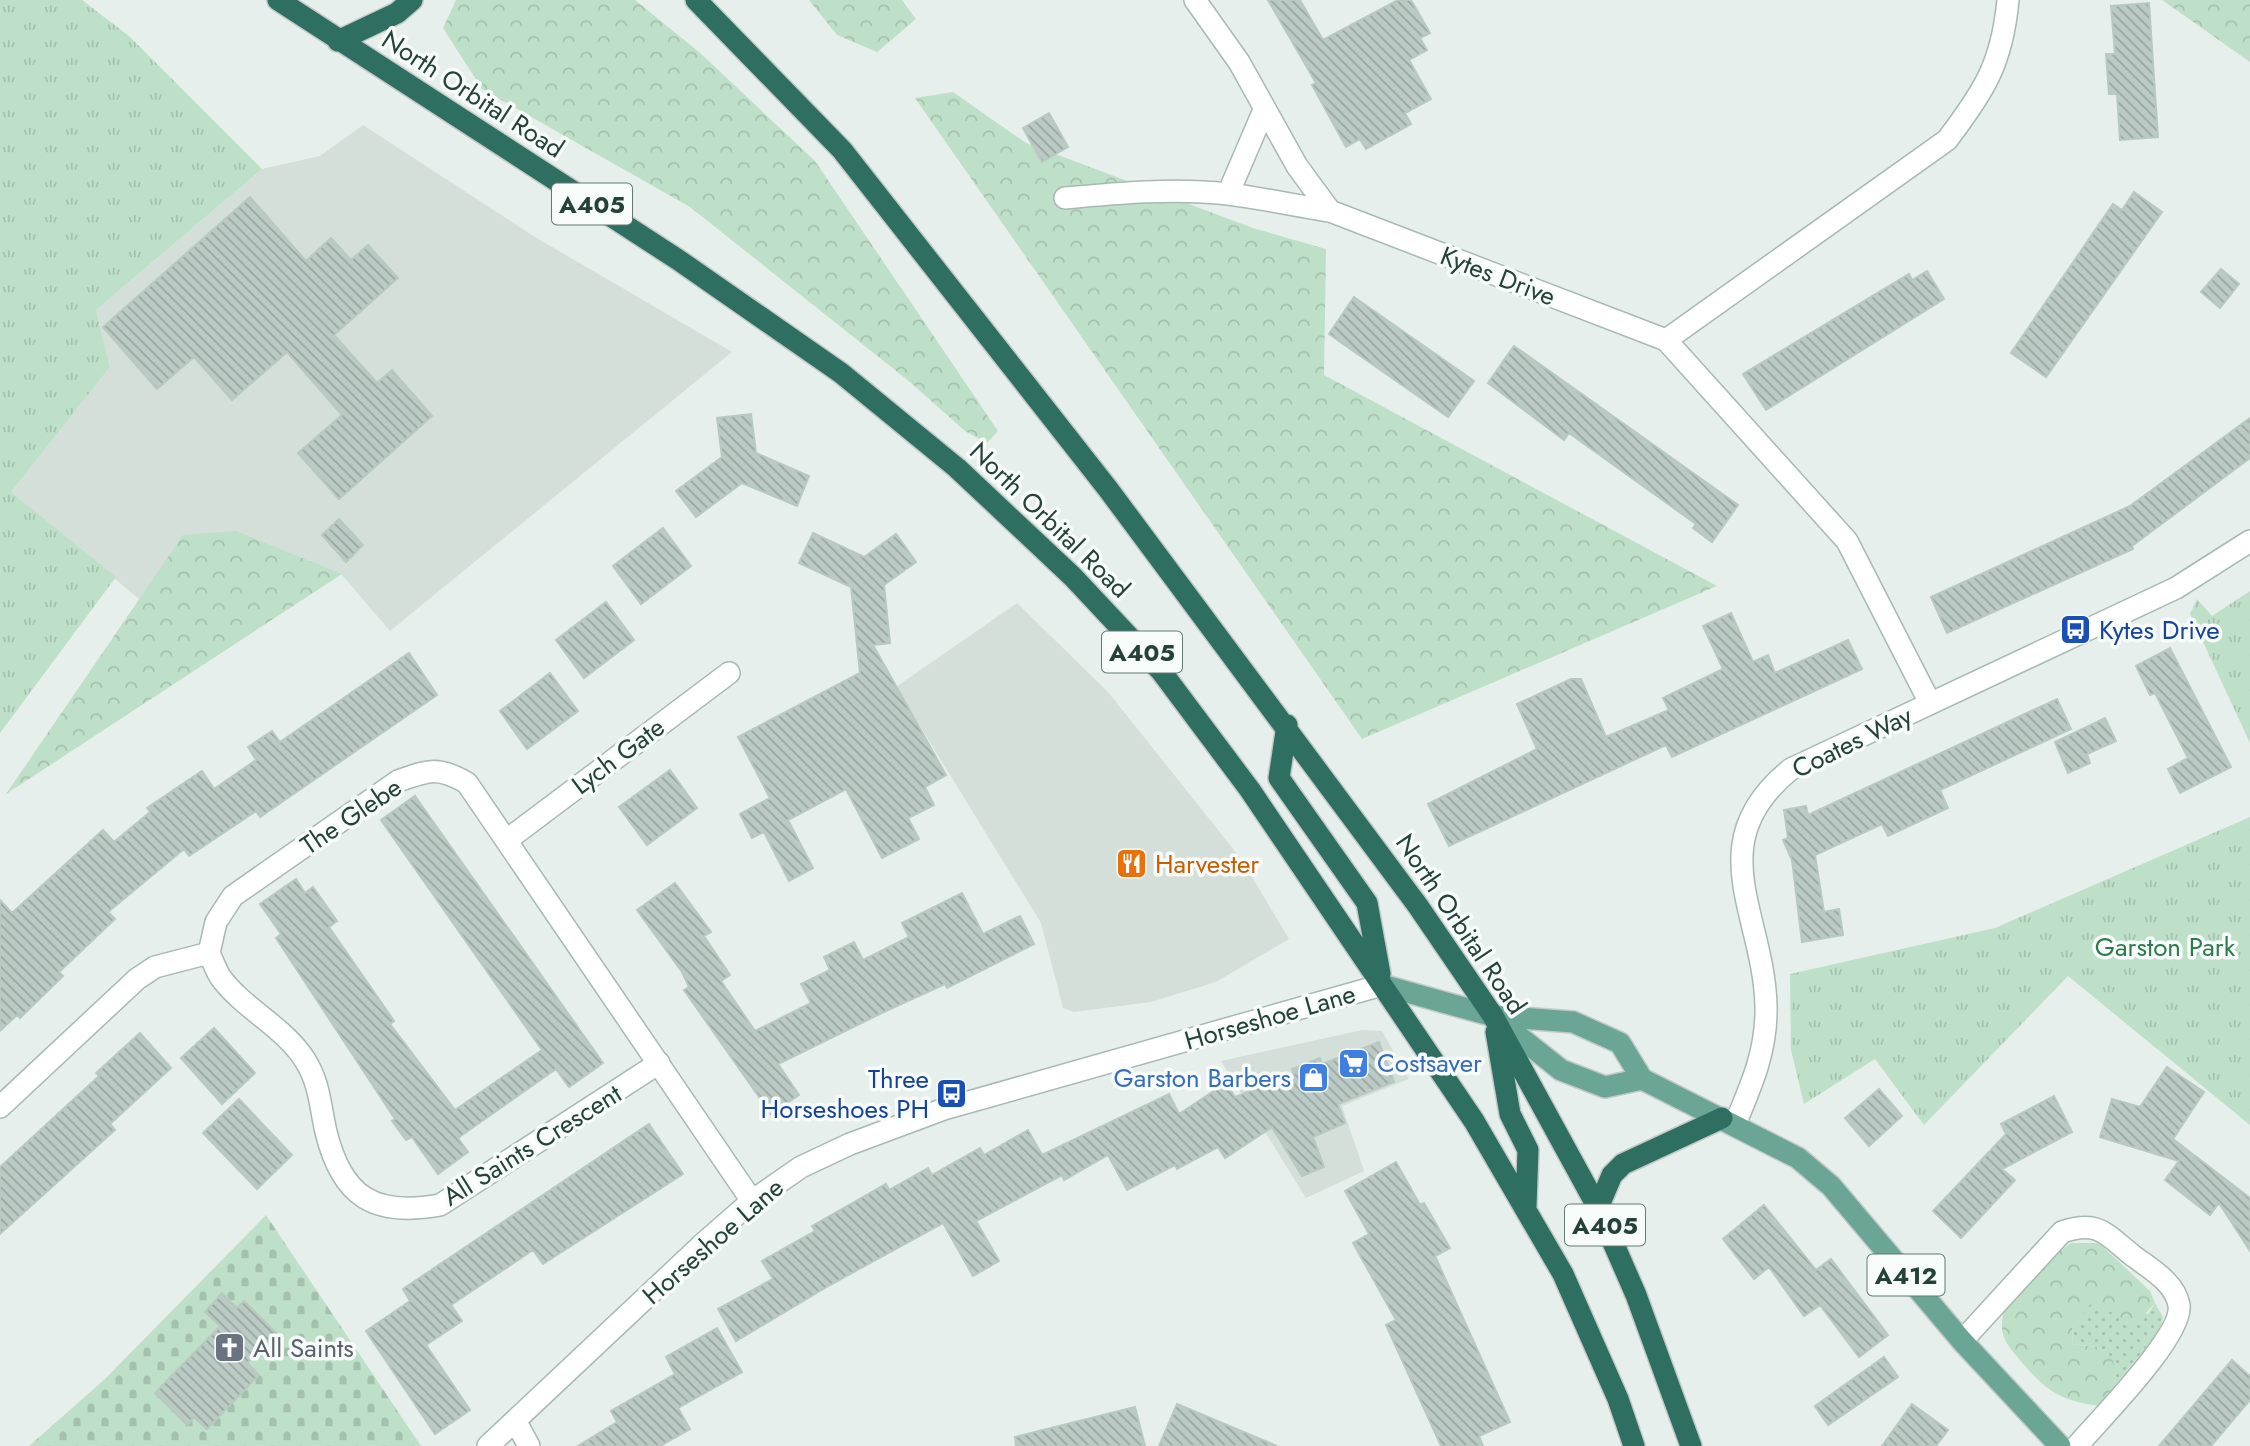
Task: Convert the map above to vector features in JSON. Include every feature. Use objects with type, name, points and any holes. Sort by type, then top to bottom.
[{"type":"highway","name":"North Orbital Road","points":[[278,0],[677,259],[841,373],[957,468],[1073,578],[1161,671],[1250,790],[1339,918],[1474,1121],[1526,1206],[1591,1333],[1634,1446]]},
{"type":"highway","points":[[338,41],[397,13],[412,0]]},
{"type":"highway","name":"North Orbital Road","points":[[696,0],[842,150],[1108,489],[1287,725],[1418,906],[1493,1017],[1598,1208],[1636,1295],[1691,1446]]},
{"type":"highway","points":[[1287,725],[1279,778],[1367,903],[1382,985]]},
{"type":"highway","points":[[1493,1017],[1510,1114],[1528,1150],[1526,1206]]},
{"type":"highway","points":[[1598,1208],[1607,1182],[1623,1164],[1729,1121]]},
{"type":"main road","points":[[1382,985],[1493,1017],[1573,1022],[1620,1042],[1642,1079],[1605,1087],[1561,1070],[1493,1017]]},
{"type":"main road","name":"A412","points":[[1642,1079],[1798,1158],[1831,1186],[1962,1341],[2060,1446]]},
{"type":"street","points":[[1195,0],[1240,62],[1297,166],[1331,211]]},
{"type":"street","points":[[1666,340],[1947,140],[1981,96],[2004,40],[2008,0]]},
{"type":"street","points":[[1228,194],[1264,110]]},
{"type":"street","name":"Kytes Drive","points":[[1065,198],[1152,192],[1228,194],[1331,211],[1666,340],[1847,541],[1930,703]]},
{"type":"street","name":"Coates Way","points":[[1729,1121],[1762,1058],[1766,1037],[1766,1003],[1741,872],[1741,849],[1751,818],[1762,797],[1791,769],[2176,588],[2250,541]]},
{"type":"street","name":"Lych Gate","points":[[507,840],[729,673]]},
{"type":"street","name":"The Glebe","points":[[209,953],[216,922],[233,896],[398,781],[423,772],[444,770],[467,783],[752,1201]]},
{"type":"street","points":[[0,1107],[137,979],[155,967],[209,953]]},
{"type":"street","name":"All Saints Crescent","points":[[209,953],[221,978],[304,1059],[318,1084],[326,1131],[336,1163],[351,1187],[377,1206],[415,1210],[440,1205],[659,1063]]},
{"type":"street","name":"Horseshoe Lane","points":[[488,1446],[705,1242],[752,1201],[801,1167],[850,1144],[944,1109],[1382,985]]},
{"type":"street","points":[[1962,1341],[2062,1232],[2083,1225],[2101,1230],[2170,1285],[2179,1305],[2176,1324],[2155,1356],[2077,1446]]},
{"type":"street","points":[[516,1422],[529,1446]]},
{"type":"shaded area","points":[[363,125],[535,237],[732,352],[390,631],[342,575],[139,599],[11,492],[110,367],[96,310],[262,169],[320,156]]},
{"type":"shaded area","points":[[1017,603],[1108,692],[1242,860],[1289,939],[1216,982],[1151,1002],[1074,1012],[1063,1008],[1041,923],[896,687]]},
{"type":"shaded area","points":[[1362,1030],[1382,1031],[1409,1079],[1342,1106],[1364,1171],[1306,1198],[1221,1061]]},
{"type":"green space","points":[[0,0],[82,0],[129,36],[262,169],[96,310],[110,367],[11,492],[116,577],[0,733]]},
{"type":"green space","points":[[456,0],[635,0],[699,52],[815,161],[998,431],[987,443],[965,431],[910,382],[690,207],[482,89],[443,28]]},
{"type":"green space","points":[[809,0],[902,0],[916,19],[877,52],[837,35]]},
{"type":"green space","points":[[2162,0],[2250,0],[2250,62]]},
{"type":"green space","points":[[953,92],[1026,143],[1253,228],[1326,249],[1324,375],[1717,586],[1362,739],[915,98]]},
{"type":"green space","points":[[236,531],[342,574],[6,794],[183,535]]},
{"type":"green space","points":[[2250,591],[2250,743],[2190,614],[2197,599],[2212,616]]},
{"type":"green space","name":"Garston Park","points":[[2250,817],[2250,1125],[2068,976],[1924,1125],[1875,1059],[1804,1104],[1791,1050],[1790,974],[1995,928]]},
{"type":"green space","points":[[266,1215],[421,1446],[29,1446],[105,1379]]},
{"type":"green space","points":[[2071,1243],[2099,1243],[2150,1291],[2155,1303],[2135,1325],[2092,1302],[2072,1328],[2073,1344],[2097,1347],[2113,1359],[2116,1384],[2099,1406],[2067,1399],[2042,1384],[2014,1354],[2003,1333],[2003,1314],[2016,1289],[2037,1268]]},
{"type":"green space","points":[[2092,1301],[2148,1314],[2155,1303],[2163,1317],[2160,1330],[2116,1384],[2112,1359],[2097,1347],[2073,1344],[2072,1328]]},
{"type":"building","points":[[1268,0],[1300,0],[1323,40],[1398,0],[1411,0],[1430,33],[1420,38],[1427,50],[1409,60],[1431,99],[1405,113],[1411,124],[1366,149],[1360,139],[1346,147],[1312,85],[1316,83]]},
{"type":"building","points":[[2149,3],[2158,137],[2120,140],[2117,94],[2109,94],[2106,54],[2115,54],[2111,6]]},
{"type":"building","points":[[1049,113],[1068,147],[1042,162],[1023,128]]},
{"type":"building","points":[[2134,192],[2162,212],[2046,377],[2011,353],[2113,204],[2122,210]]},
{"type":"building","points":[[250,197],[306,261],[331,238],[351,260],[368,245],[398,278],[334,335],[377,383],[392,370],[432,416],[339,499],[298,453],[342,415],[287,352],[232,400],[194,357],[157,389],[103,327]]},
{"type":"building","points":[[2221,269],[2239,284],[2220,308],[2201,292]]},
{"type":"building","points":[[1927,271],[1944,299],[1766,410],[1743,374],[1909,274],[1912,280]]},
{"type":"building","points":[[1354,297],[1474,381],[1448,417],[1329,334]]},
{"type":"building","points":[[1514,346],[1738,505],[1712,542],[1693,528],[1696,524],[1569,433],[1564,440],[1488,383]]},
{"type":"building","points":[[751,414],[756,453],[809,476],[797,506],[742,483],[696,517],[676,491],[722,457],[717,418]]},
{"type":"building","points":[[2250,418],[2250,458],[2132,546],[2133,549],[1947,633],[1931,597],[2130,506]]},
{"type":"building","points":[[339,519],[363,545],[346,562],[322,535]]},
{"type":"building","points":[[663,528],[691,566],[641,604],[613,566]]},
{"type":"building","points":[[813,533],[864,557],[896,534],[916,562],[884,585],[890,643],[873,645],[946,775],[925,787],[934,805],[908,818],[919,839],[882,858],[846,789],[788,820],[813,868],[789,881],[764,832],[752,838],[740,814],[770,798],[738,737],[860,673],[851,587],[799,563]]},
{"type":"building","points":[[606,602],[634,640],[584,678],[556,640]]},
{"type":"building","points":[[1731,613],[1753,662],[1768,655],[1775,673],[1848,640],[1862,669],[1672,757],[1666,745],[1449,846],[1428,804],[1537,749],[1517,704],[1571,679],[1581,679],[1606,737],[1669,710],[1663,698],[1723,669],[1703,626]]},
{"type":"building","points":[[2170,648],[2231,767],[2180,793],[2168,769],[2188,758],[2155,693],[2150,695],[2136,666]]},
{"type":"building","points":[[409,653],[437,695],[260,817],[256,811],[189,856],[184,849],[108,912],[115,919],[59,972],[63,976],[20,1018],[17,1015],[0,1031],[0,900],[12,913],[103,830],[114,842],[150,812],[147,808],[202,771],[214,789],[256,760],[248,747],[272,731],[280,742]]},
{"type":"building","points":[[550,673],[578,711],[527,749],[500,711]]},
{"type":"building","points":[[2057,699],[2071,729],[1940,790],[1948,808],[1888,836],[1882,824],[1815,855],[1824,912],[1839,909],[1843,935],[1802,942],[1792,860],[1783,840],[1788,838],[1784,810],[1806,806],[1808,815]]},
{"type":"building","points":[[2105,718],[2116,741],[2087,754],[2090,763],[2068,773],[2055,742]]},
{"type":"building","points":[[670,770],[697,808],[647,845],[619,807]]},
{"type":"building","points":[[415,796],[603,1063],[569,1087],[556,1069],[458,1138],[468,1152],[438,1174],[412,1137],[406,1140],[392,1121],[395,1119],[276,938],[281,934],[260,904],[296,879],[305,893],[313,887],[337,921],[329,927],[394,1021],[390,1024],[455,1110],[542,1050],[381,820]]},
{"type":"building","points":[[675,883],[711,932],[704,936],[730,975],[721,981],[755,1031],[811,1003],[801,984],[830,970],[824,957],[854,942],[863,960],[909,937],[902,923],[962,893],[983,934],[1020,916],[1034,944],[947,988],[945,984],[778,1064],[799,1095],[771,1114],[684,990],[689,987],[682,972],[637,910]]},
{"type":"building","points":[[214,1028],[255,1073],[222,1104],[181,1058]]},
{"type":"building","points":[[140,1033],[171,1068],[110,1124],[115,1130],[0,1234],[0,1167],[99,1076],[96,1073]]},
{"type":"building","points":[[1379,1042],[1394,1082],[1338,1104],[1345,1123],[1313,1137],[1324,1167],[1302,1176],[1272,1127],[1225,1158],[1218,1147],[1177,1169],[1175,1165],[1127,1190],[1108,1155],[1064,1180],[1062,1175],[976,1221],[999,1261],[973,1276],[943,1223],[736,1341],[718,1309],[773,1279],[762,1261],[815,1231],[812,1226],[886,1184],[889,1190],[928,1168],[932,1175],[980,1148],[984,1155],[1028,1130],[1042,1155],[1169,1094],[1179,1114],[1226,1083],[1235,1097],[1294,1074],[1292,1069],[1320,1058],[1322,1064]]},
{"type":"building","points":[[2167,1067],[2204,1092],[2173,1139],[2250,1198],[2250,1251],[2219,1203],[2210,1215],[2165,1180],[2179,1161],[2100,1137],[2112,1099],[2140,1107]]},
{"type":"building","points":[[1879,1089],[1902,1116],[1869,1146],[1845,1118]]},
{"type":"building","points":[[2054,1096],[2072,1132],[2002,1169],[2015,1180],[1961,1238],[1933,1211],[2006,1134],[2001,1124]]},
{"type":"building","points":[[239,1099],[292,1155],[257,1189],[203,1133]]},
{"type":"building","points":[[649,1124],[683,1174],[543,1264],[533,1250],[451,1305],[462,1321],[426,1345],[470,1410],[435,1434],[366,1331],[410,1301],[403,1289]]},
{"type":"building","points":[[1396,1162],[1420,1205],[1424,1203],[1450,1248],[1435,1256],[1510,1422],[1479,1436],[1483,1446],[1441,1446],[1386,1325],[1396,1320],[1353,1243],[1369,1234],[1345,1191]]},
{"type":"building","points":[[1764,1205],[1816,1270],[1831,1259],[1888,1335],[1859,1357],[1820,1305],[1804,1316],[1769,1267],[1754,1279],[1723,1239]]},
{"type":"building","name":"All Saints","points":[[222,1293],[237,1308],[244,1301],[276,1333],[247,1363],[259,1375],[207,1429],[194,1417],[187,1425],[155,1393],[220,1326],[205,1312]]},
{"type":"building","points":[[717,1328],[742,1372],[678,1408],[690,1429],[660,1446],[578,1446],[617,1422],[611,1411],[675,1374],[666,1357]]},
{"type":"building","points":[[1884,1357],[1898,1377],[1828,1425],[1815,1406]]},
{"type":"building","points":[[2232,1360],[2250,1376],[2250,1400],[2211,1446],[2159,1446]]},
{"type":"building","points":[[1177,1404],[1277,1446],[1159,1446]]},
{"type":"building","points":[[1912,1404],[1948,1430],[1936,1446],[1882,1446]]},
{"type":"building","points":[[1135,1407],[1145,1446],[1016,1446],[1015,1437]]},
{"type":"place","name":"Kytes Drive","points":[[2076,630]]},
{"type":"place","name":"Harvester","points":[[1132,864]]},
{"type":"place","name":"Costsaver","points":[[1354,1063]]},
{"type":"place","name":"Garston Barbers","points":[[1314,1078]]},
{"type":"place","name":"Three Horseshoes PH","points":[[952,1094]]},
{"type":"place","name":"All Saints","points":[[230,1348]]}]
